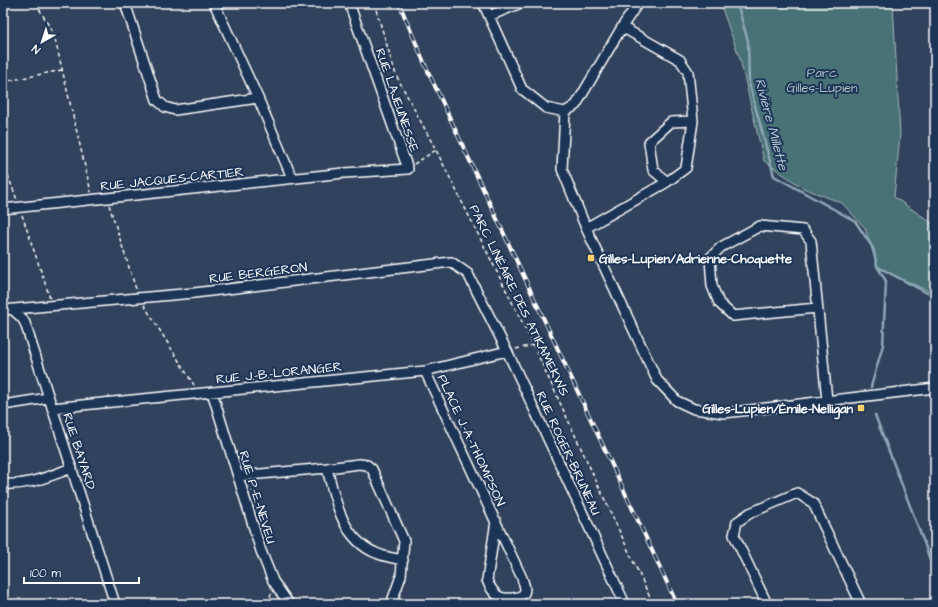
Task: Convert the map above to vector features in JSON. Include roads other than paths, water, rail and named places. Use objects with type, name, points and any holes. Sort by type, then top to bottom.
[{"type":"street","points":[[125,3],[157,100],[165,107],[175,110],[258,98]]},
{"type":"street","points":[[214,3],[258,98],[292,178]]},
{"type":"street","name":"RUE LAJEUNESSE","points":[[344,173],[408,169],[349,3]]},
{"type":"street","points":[[483,3],[522,89],[546,108],[565,112],[576,105],[622,27],[638,3]]},
{"type":"street","points":[[489,16],[522,3]]},
{"type":"street","points":[[586,228],[666,182],[686,168],[693,121],[688,72],[680,60],[622,27]]},
{"type":"street","points":[[565,112],[562,169],[586,228],[657,380],[677,401],[694,409],[724,413],[935,388]]},
{"type":"street","points":[[666,182],[653,170],[649,142],[671,122],[693,121]]},
{"type":"street","name":"RUE JACQUES-CARTIER","points":[[3,209],[344,173]]},
{"type":"street","points":[[817,308],[734,316],[719,303],[712,286],[710,258],[721,247],[760,226],[803,230],[811,241],[827,400]]},
{"type":"street","name":"RUE BERGERON","points":[[3,310],[194,293],[450,262],[468,274],[488,314]]},
{"type":"street","name":"RUE BAYARD","points":[[13,310],[25,323],[48,398],[72,468],[112,604]]},
{"type":"street","name":"RUE ROGER-BRUNEAU","points":[[488,314],[507,351],[625,604]]},
{"type":"street","name":"RUE J.-B.-LORANGER","points":[[52,408],[425,371],[507,351]]},
{"type":"street","name":"PLACE J.-A.-THOMPSON","points":[[425,371],[496,521],[522,578],[525,587],[524,593],[514,598],[500,597],[495,593],[487,580],[496,521]]},
{"type":"street","name":"RUE P.-E.-NEVEU","points":[[212,392],[265,562],[273,581],[289,604]]},
{"type":"street","points":[[3,404],[48,398]]},
{"type":"street","points":[[238,476],[359,464],[367,465],[372,469],[404,540],[401,576],[391,604]]},
{"type":"street","points":[[3,484],[17,485],[29,483],[72,468]]},
{"type":"street","points":[[327,468],[338,510],[350,532],[365,548],[376,554],[403,560]]},
{"type":"street","points":[[767,604],[734,535],[737,522],[750,513],[797,493],[813,503],[862,604]]},
{"type":"waterway","name":"Rivière Millette","points":[[735,3],[739,10],[748,41],[749,83],[774,176],[855,221],[873,248],[877,266],[886,281],[883,345],[871,387]]},
{"type":"waterway","points":[[878,267],[927,293]]},
{"type":"waterway","name":"Rivière Millette","points":[[875,415],[935,575]]},
{"type":"railway","points":[[399,3],[426,67],[677,604]]},
{"type":"place","name":"Gilles-Lupien/Adrienne-Choquette","points":[[591,258]]},
{"type":"place","name":"Gilles-Lupien/Émile-Nelligan","points":[[861,408]]},
{"type":"park label","name":"Parc Gilles-Lupien","points":[[822,80]]}]
